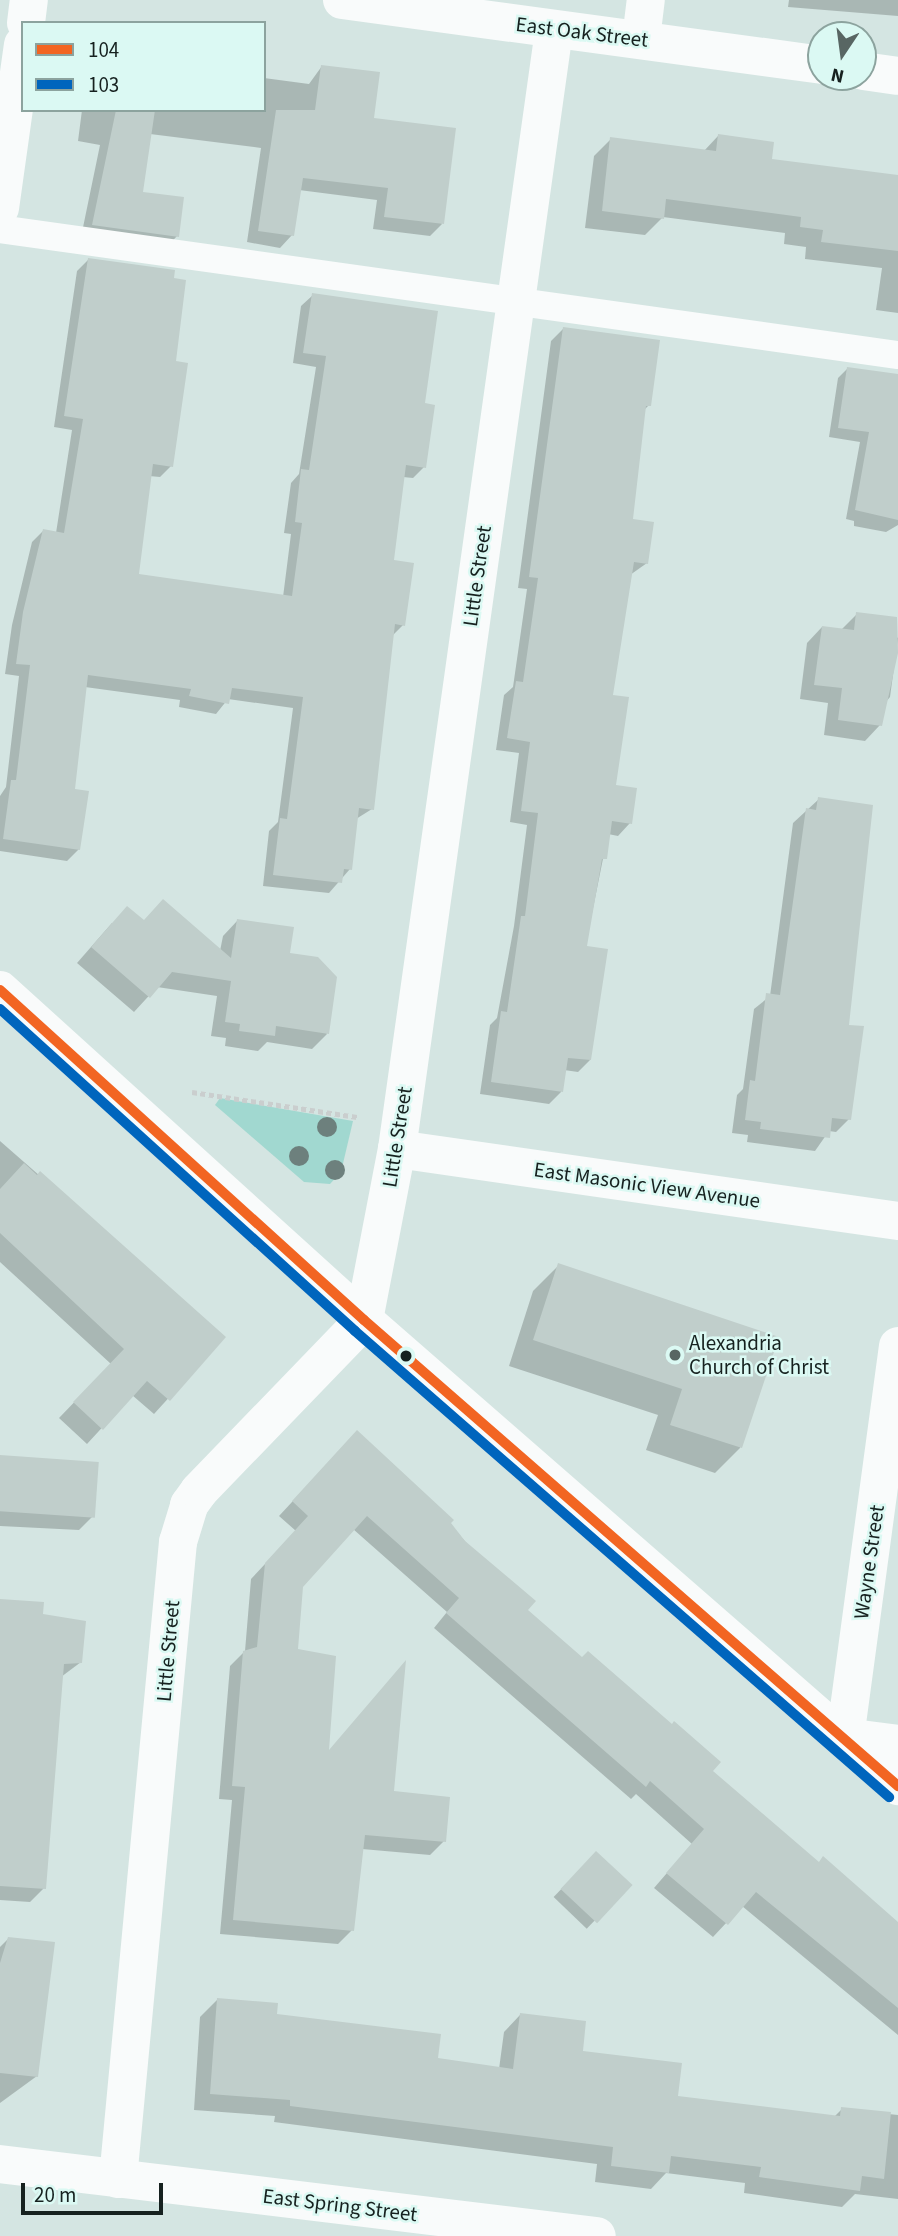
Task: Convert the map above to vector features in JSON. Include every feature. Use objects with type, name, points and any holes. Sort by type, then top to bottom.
[{"type":"street","points":[[26,21],[29,0]]},
{"type":"street","name":"East Oak Street","points":[[342,0],[807,63]]},
{"type":"street","points":[[641,39],[646,0]]},
{"type":"street","name":"Little Street","points":[[118,2179],[178,1542],[189,1505],[199,1491],[364,1320],[397,1149],[554,30]]},
{"type":"street","points":[[0,208],[21,59]]},
{"type":"street","points":[[877,73],[898,76]]},
{"type":"street","points":[[0,990],[364,1320],[898,1786]]},
{"type":"street","name":"East Masonic View Avenue","points":[[397,1149],[898,1221]]},
{"type":"street","name":"Wayne Street","points":[[845,1737],[898,1346]]},
{"type":"street","points":[[845,1737],[898,1744]]},
{"type":"street","name":"East Spring Street","points":[[0,2164],[597,2236]]},
{"type":"lane","points":[[0,229],[516,299],[898,355]]},
{"type":"path","points":[[192,1092],[359,1118]]},
{"type":"shaded area","points":[[220,1098],[353,1121],[341,1172],[330,1184],[304,1182],[215,1105]]},
{"type":"building","points":[[321,65],[380,72],[374,118],[456,128],[444,224],[384,217],[388,188],[303,178],[294,236],[258,231],[276,110],[315,110]]},
{"type":"building","points":[[116,112],[155,112],[143,192],[184,197],[179,237],[92,225]]},
{"type":"building","points":[[718,134],[774,142],[772,159],[898,175],[898,251],[821,242],[823,230],[800,227],[801,217],[666,199],[664,219],[602,211],[610,137],[716,151]]},
{"type":"building","points":[[88,258],[175,270],[174,278],[186,280],[176,361],[188,363],[173,467],[153,464],[139,574],[292,596],[302,523],[295,522],[301,469],[309,470],[326,356],[303,353],[312,293],[438,311],[425,403],[435,405],[426,468],[406,465],[394,560],[414,563],[405,626],[395,624],[374,810],[359,808],[352,870],[344,869],[342,883],[273,875],[280,818],[287,819],[303,697],[232,688],[229,704],[189,696],[191,689],[88,675],[75,789],[89,791],[80,850],[3,839],[11,780],[16,780],[30,665],[16,664],[23,612],[43,529],[64,533],[83,419],[64,416]]},
{"type":"building","points":[[563,327],[660,340],[651,406],[646,406],[633,519],[654,522],[648,564],[634,562],[613,695],[629,697],[616,785],[637,788],[632,824],[612,821],[607,859],[602,859],[587,946],[608,949],[591,1060],[568,1058],[563,1092],[491,1082],[501,1011],[507,1012],[521,916],[525,916],[538,813],[521,811],[530,742],[507,738],[516,681],[523,682],[538,578],[529,577]]},
{"type":"building","points":[[847,367],[898,374],[898,520],[855,510],[869,432],[838,428]]},
{"type":"building","points":[[856,612],[897,617],[898,653],[882,726],[838,720],[842,688],[814,685],[822,626],[854,630]]},
{"type":"building","points":[[818,797],[873,805],[849,1025],[864,1026],[851,1120],[832,1118],[830,1138],[760,1129],[761,1122],[745,1120],[750,1080],[755,1081],[766,993],[780,995],[806,808],[816,810]]},
{"type":"building","points":[[163,899],[231,958],[237,919],[294,927],[290,953],[318,957],[337,977],[329,1034],[276,1026],[275,1036],[239,1031],[240,1024],[225,1022],[231,981],[172,972],[150,998],[91,947],[127,906],[144,920]]},
{"type":"building","points":[[24,1163],[37,1175],[40,1171],[226,1337],[170,1401],[147,1381],[103,1430],[73,1402],[124,1349],[0,1233],[0,1189]]},
{"type":"building","name":"Alexandria Church of Christ","points":[[558,1263],[779,1337],[742,1448],[670,1425],[682,1389],[533,1340]]},
{"type":"building","points":[[357,1430],[454,1520],[451,1523],[465,1541],[536,1601],[528,1610],[582,1657],[588,1651],[672,1724],[674,1721],[721,1762],[713,1771],[819,1862],[823,1856],[898,1922],[898,2008],[756,1892],[728,1925],[666,1873],[704,1829],[650,1781],[646,1787],[446,1613],[459,1598],[367,1516],[303,1587],[298,1649],[336,1656],[329,1750],[406,1660],[394,1791],[450,1797],[446,1842],[365,1835],[354,1931],[233,1920],[245,1787],[232,1786],[243,1651],[257,1647],[265,1563],[308,1516],[292,1501]]},
{"type":"building","points":[[0,1455],[99,1462],[95,1518],[0,1511]]},
{"type":"building","points":[[0,1599],[44,1602],[43,1614],[86,1621],[82,1663],[64,1664],[46,1889],[0,1886]]},
{"type":"building","points":[[596,1851],[633,1885],[597,1923],[561,1889]]},
{"type":"building","points":[[8,1937],[55,1942],[38,2077],[0,2073],[0,1963]]},
{"type":"building","points":[[217,1998],[278,2003],[277,2014],[441,2034],[438,2058],[513,2069],[520,2013],[586,2021],[583,2051],[682,2063],[678,2096],[840,2116],[841,2107],[891,2112],[884,2179],[862,2176],[860,2191],[759,2177],[761,2167],[671,2156],[669,2173],[611,2166],[613,2147],[290,2106],[290,2100],[210,2094]]},
{"type":"transit line","name":"104","points":[[0,990],[364,1320],[898,1786]]},
{"type":"transit line","name":"103","points":[[0,1009],[355,1331],[889,1797]]},
{"type":"place","name":"Alexandria Church of Christ","points":[[675,1355]]}]
